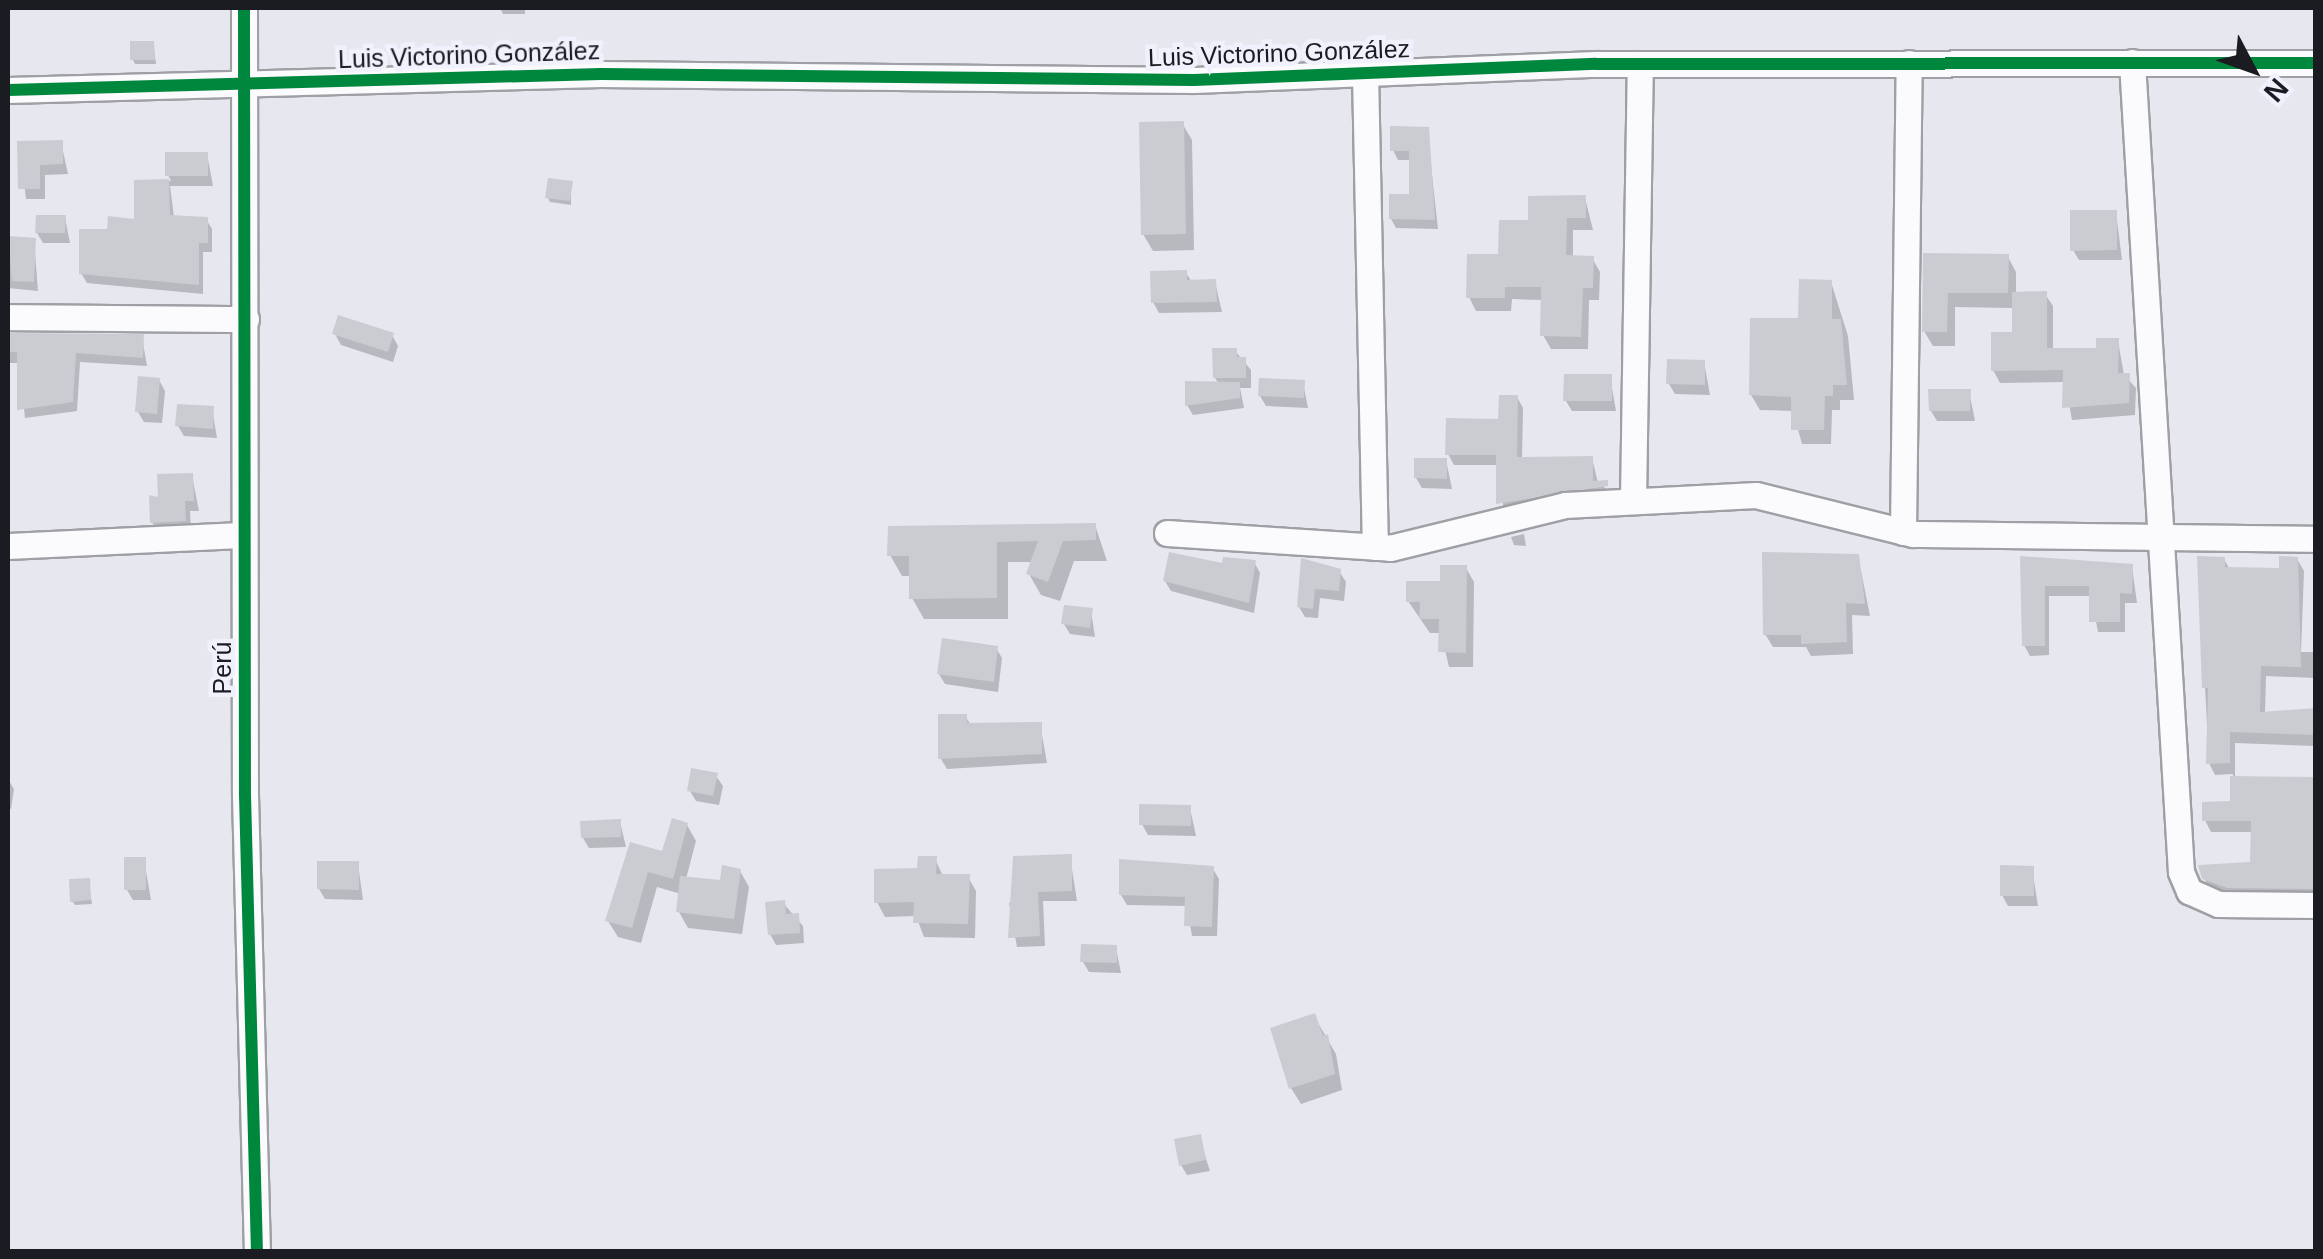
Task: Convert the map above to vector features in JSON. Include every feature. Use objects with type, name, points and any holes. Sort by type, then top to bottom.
[{"type":"street","name":"Perú","points":[[244,8],[244,535],[257,1252]]},
{"type":"street","points":[[2132,62],[2157,535],[2182,872],[2189,891],[2218,904],[2316,905]]},
{"type":"street","points":[[1903,532],[1910,63]]},
{"type":"street","name":"Luis Victorino González","points":[[8,90],[620,74],[1079,80],[1640,64],[2316,64]]},
{"type":"street","points":[[1634,502],[1640,64]]},
{"type":"street","points":[[1365,73],[1375,547]]},
{"type":"street","points":[[8,317],[246,319]]},
{"type":"street","points":[[1167,532],[1375,547],[1565,505],[1756,495],[1903,532],[2316,539]]},
{"type":"street","points":[[8,546],[244,535]]},
{"type":"building","points":[[130,41],[154,41],[155,60],[130,60]]},
{"type":"building","points":[[1184,121],[1186,234],[1141,235],[1139,122]]},
{"type":"building","points":[[1390,126],[1429,127],[1435,220],[1389,219],[1389,194],[1409,194],[1409,151],[1390,151]]},
{"type":"building","points":[[63,140],[63,164],[40,165],[40,189],[18,189],[17,141]]},
{"type":"building","points":[[165,152],[208,152],[208,176],[165,176]]},
{"type":"building","points":[[548,178],[573,181],[570,201],[545,198]]},
{"type":"building","points":[[169,179],[170,215],[208,217],[208,243],[199,243],[199,285],[79,274],[79,229],[107,229],[108,216],[134,219],[134,180]]},
{"type":"building","points":[[1586,195],[1586,218],[1567,218],[1566,255],[1594,256],[1593,288],[1583,288],[1581,337],[1540,336],[1541,287],[1505,287],[1505,298],[1466,298],[1467,254],[1498,254],[1499,220],[1528,220],[1528,196]]},
{"type":"building","points":[[2070,210],[2117,210],[2117,250],[2070,251]]},
{"type":"building","points":[[36,215],[66,215],[65,233],[35,233]]},
{"type":"building","points":[[8,236],[36,238],[34,282],[12,281]]},
{"type":"building","points":[[1923,253],[2009,254],[2008,293],[1948,293],[1947,332],[1922,332]]},
{"type":"building","points":[[1187,270],[1187,280],[1216,279],[1217,302],[1151,303],[1150,271]]},
{"type":"building","points":[[1799,279],[1832,280],[1832,319],[1841,319],[1847,385],[1833,385],[1833,396],[1825,396],[1824,430],[1791,430],[1791,397],[1749,395],[1750,318],[1798,318]]},
{"type":"building","points":[[2047,291],[2047,348],[2096,348],[2096,338],[2119,338],[2118,373],[2130,373],[2129,403],[2062,408],[2063,370],[1991,371],[1991,332],[2012,332],[2012,292]]},
{"type":"building","points":[[338,315],[394,333],[388,352],[332,334]]},
{"type":"building","points":[[8,333],[144,334],[143,358],[76,353],[73,402],[17,410],[17,352],[8,352]]},
{"type":"building","points":[[1212,348],[1237,348],[1237,357],[1246,357],[1246,378],[1213,378]]},
{"type":"building","points":[[1667,359],[1705,360],[1705,385],[1666,384]]},
{"type":"building","points":[[1564,374],[1612,374],[1612,401],[1563,401]]},
{"type":"building","points":[[138,376],[160,378],[157,414],[135,412]]},
{"type":"building","points":[[1259,378],[1305,380],[1304,398],[1258,396]]},
{"type":"building","points":[[1185,381],[1240,382],[1240,398],[1185,406]]},
{"type":"building","points":[[1928,389],[1971,389],[1970,411],[1929,411]]},
{"type":"building","points":[[1499,395],[1518,395],[1517,457],[1593,456],[1593,481],[1608,480],[1608,486],[1496,504],[1496,455],[1445,455],[1446,418],[1498,419]]},
{"type":"building","points":[[177,404],[214,406],[213,429],[175,426]]},
{"type":"building","points":[[1414,458],[1447,458],[1447,479],[1414,478]]},
{"type":"building","points":[[193,473],[194,501],[185,501],[186,521],[150,523],[149,495],[158,497],[157,474]]},
{"type":"building","points":[[1096,523],[1096,540],[1063,541],[1048,582],[1026,574],[1038,541],[997,542],[997,598],[909,599],[909,556],[887,556],[888,526]]},
{"type":"building","points":[[1169,552],[1222,563],[1223,557],[1256,560],[1249,603],[1163,581]]},
{"type":"building","points":[[1762,552],[1859,554],[1865,604],[1846,603],[1847,642],[1801,644],[1801,635],[1763,635]]},
{"type":"building","points":[[2020,556],[2133,564],[2132,594],[2120,593],[2120,622],[2089,622],[2089,586],[2045,586],[2045,646],[2022,646]]},
{"type":"building","points":[[2197,556],[2225,557],[2225,567],[2279,568],[2279,556],[2298,557],[2301,667],[2261,666],[2260,712],[2316,708],[2316,735],[2230,732],[2230,763],[2206,764],[2208,688],[2202,688]]},
{"type":"building","points":[[1301,558],[1341,569],[1339,591],[1315,589],[1313,609],[1297,607]]},
{"type":"building","points":[[1440,565],[1467,565],[1466,653],[1438,652],[1439,619],[1419,619],[1420,602],[1406,602],[1406,581],[1440,581]]},
{"type":"building","points":[[1064,605],[1093,608],[1090,628],[1061,624]]},
{"type":"building","points":[[942,638],[998,646],[994,682],[937,674]]},
{"type":"building","points":[[938,714],[967,714],[967,723],[1042,722],[1042,754],[938,759]]},
{"type":"building","points":[[691,768],[718,773],[713,796],[687,791]]},
{"type":"building","points":[[2230,776],[2316,777],[2316,889],[2227,888],[2202,879],[2198,865],[2250,862],[2251,821],[2202,821],[2202,802],[2230,801]]},
{"type":"building","points":[[1139,804],[1191,805],[1191,826],[1139,825]]},
{"type":"building","points":[[672,818],[688,823],[673,879],[648,872],[632,928],[605,921],[630,842],[662,851]]},
{"type":"building","points":[[621,819],[621,837],[581,838],[580,821]]},
{"type":"building","points":[[1072,854],[1072,891],[1038,892],[1040,936],[1008,938],[1013,856]]},
{"type":"building","points":[[918,856],[937,856],[936,874],[970,874],[968,924],[913,923],[914,902],[874,903],[874,869],[917,868]]},
{"type":"building","points":[[124,857],[146,857],[146,890],[124,890]]},
{"type":"building","points":[[1119,859],[1214,866],[1212,927],[1184,926],[1185,897],[1119,895]]},
{"type":"building","points":[[317,861],[359,861],[359,890],[317,889]]},
{"type":"building","points":[[722,865],[741,869],[734,919],[676,912],[680,876],[720,880]]},
{"type":"building","points":[[2000,865],[2034,866],[2034,896],[2000,896]]},
{"type":"building","points":[[90,878],[91,900],[70,902],[69,879]]},
{"type":"building","points":[[785,900],[786,914],[799,913],[800,933],[768,935],[765,902]]},
{"type":"building","points":[[1081,944],[1117,945],[1117,963],[1080,962]]},
{"type":"building","points":[[1315,1013],[1323,1036],[1328,1034],[1335,1074],[1289,1089],[1270,1028]]},
{"type":"building","points":[[1201,1134],[1206,1160],[1179,1166],[1174,1139]]},
{"type":"cycle path","points":[[244,8],[245,795],[257,1252]]},
{"type":"cycle path","points":[[8,90],[601,74],[1194,80],[1596,64],[2316,63]]}]
